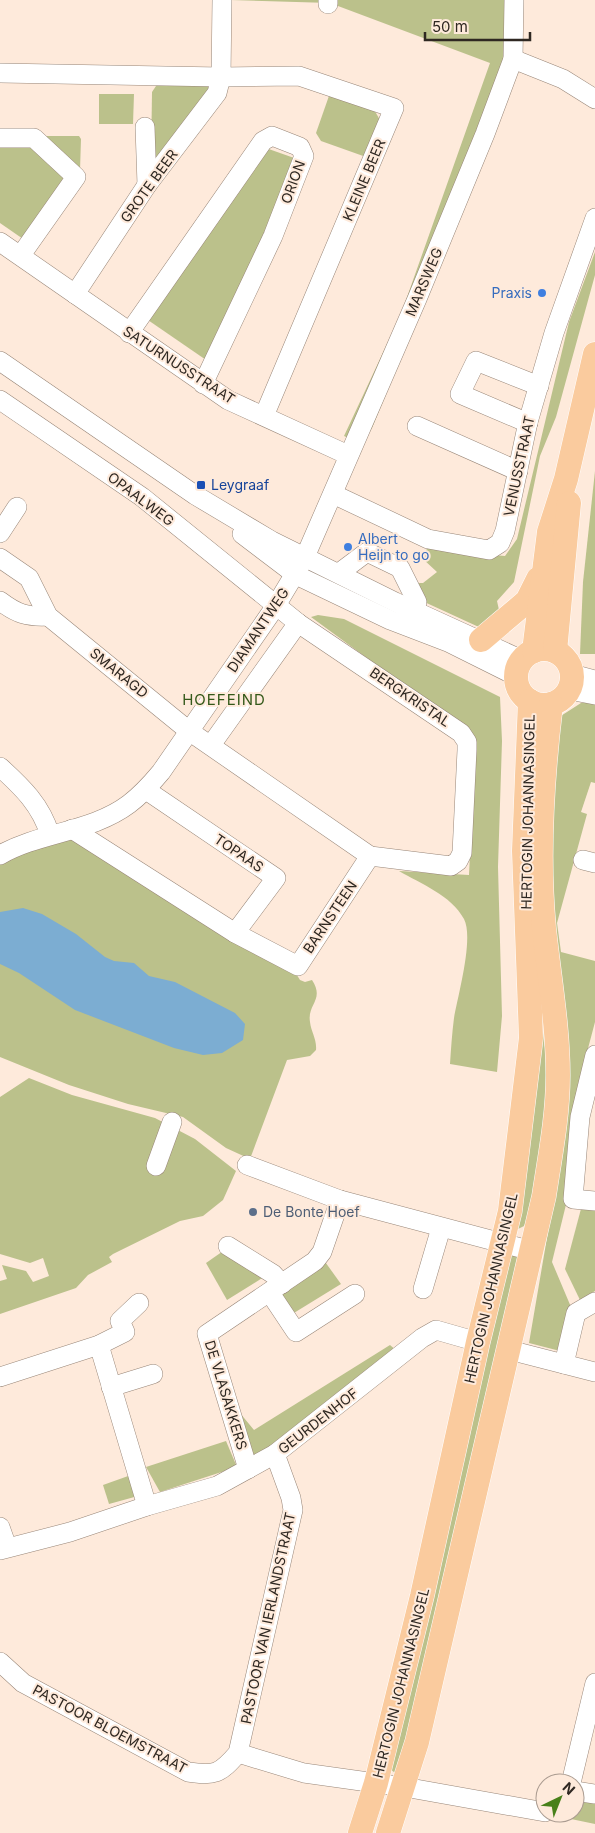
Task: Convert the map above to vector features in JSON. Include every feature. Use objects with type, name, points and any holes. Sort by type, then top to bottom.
[{"type":"main road","points":[[532,660],[549,532],[566,479],[595,354]]},
{"type":"main road","points":[[532,660],[567,661],[556,692],[520,690],[532,660],[569,500],[566,479]]},
{"type":"main road","points":[[481,640],[530,598],[544,566]]},
{"type":"main road","name":"HERTOGIN JOHANNASINGEL","points":[[360,1833],[376,1783],[422,1596],[478,1342],[510,1212],[531,1038],[524,851],[556,692]]},
{"type":"main road","name":"HERTOGIN JOHANNASINGEL","points":[[388,1833],[417,1742],[532,1251],[544,1196],[554,1135],[558,1076],[555,1012],[544,927],[541,848],[544,767],[556,692]]},
{"type":"street","name":"GROTE BEER","points":[[74,294],[147,185],[217,94],[221,77],[222,0]]},
{"type":"street","name":"MARSWEG","points":[[305,557],[348,455],[418,299],[485,134],[513,59],[514,0]]},
{"type":"street","points":[[513,59],[563,79],[595,99]]},
{"type":"street","points":[[0,73],[221,77]]},
{"type":"street","name":"KLEINE BEER","points":[[221,77],[299,76],[394,108],[264,416]]},
{"type":"street","points":[[145,126],[147,185]]},
{"type":"street","name":"ORION","points":[[129,333],[263,141],[272,136],[300,147],[304,156],[273,236],[203,384]]},
{"type":"street","points":[[0,138],[34,138],[76,177],[21,255]]},
{"type":"street","name":"VENUSSTRAAT","points":[[333,494],[428,539],[489,550],[495,548],[504,538],[528,423],[554,333],[595,218]]},
{"type":"street","name":"SATURNUSSTRAAT","points":[[0,242],[228,400],[348,455]]},
{"type":"street","points":[[0,361],[195,495],[272,541],[339,573],[450,643],[532,660]]},
{"type":"street","points":[[528,423],[460,394],[476,361],[539,386]]},
{"type":"street","name":"OPAALWEG","points":[[0,400],[142,497],[275,607]]},
{"type":"street","points":[[417,426],[518,471]]},
{"type":"street","points":[[195,495],[275,561],[296,575],[413,619],[481,640],[532,660]]},
{"type":"street","points":[[0,533],[17,507]]},
{"type":"street","points":[[339,573],[367,552],[400,568],[417,602],[413,619]]},
{"type":"street","name":"DIAMANTWEG","points":[[0,855],[20,844],[103,818],[127,806],[146,790],[275,607],[296,575],[305,557]]},
{"type":"street","name":"SMARAGD","points":[[0,558],[29,578],[48,616],[189,731]]},
{"type":"street","points":[[0,601],[15,613],[27,617],[48,616]]},
{"type":"street","name":"BERGKRISTAL","points":[[275,607],[454,726],[467,742],[462,853],[458,862],[451,866],[370,856]]},
{"type":"street","name":"DIAMANTWEG","points":[[211,745],[298,623]]},
{"type":"street","points":[[556,692],[595,680]]},
{"type":"street","points":[[556,692],[595,695]]},
{"type":"street","points":[[189,731],[370,856]]},
{"type":"street","points":[[0,767],[23,787],[39,808],[50,834]]},
{"type":"street","name":"TOPAAS","points":[[146,790],[276,878],[235,932]]},
{"type":"street","name":"BARNSTEEN","points":[[72,829],[235,932],[298,966],[370,856]]},
{"type":"street","points":[[595,1055],[580,1118],[573,1199],[595,1201]]},
{"type":"street","points":[[156,1166],[172,1122]]},
{"type":"street","points":[[246,1165],[340,1200],[532,1251]]},
{"type":"street","name":"DE VLASAKKERS","points":[[248,1469],[207,1334],[315,1261],[322,1252],[340,1200]]},
{"type":"street","points":[[423,1290],[441,1228]]},
{"type":"street","points":[[228,1246],[273,1274],[276,1289],[296,1332],[355,1294]]},
{"type":"street","points":[[564,1364],[576,1312],[595,1302]]},
{"type":"street","points":[[0,1377],[99,1345],[125,1332],[120,1322],[139,1303]]},
{"type":"street","name":"GEURDENHOF","points":[[0,1527],[4,1548],[146,1512],[217,1486],[275,1454],[422,1338],[436,1330],[478,1342]]},
{"type":"street","points":[[99,1345],[146,1512]]},
{"type":"street","points":[[509,1350],[595,1372]]},
{"type":"street","points":[[111,1387],[153,1374]]},
{"type":"street","name":"PASTOOR VAN IERLANDSTRAAT","points":[[238,1753],[293,1510],[291,1498],[275,1454]]},
{"type":"street","name":"PASTOOR BLOEMSTRAAT","points":[[0,1662],[23,1683],[188,1772],[209,1775],[226,1766],[238,1753]]},
{"type":"street","points":[[573,1773],[595,1683]]},
{"type":"street","points":[[238,1753],[304,1773],[404,1786],[535,1810]]},
{"type":"green space","points":[[231,0],[510,0],[511,43],[401,358],[372,428],[362,444],[344,436],[401,314],[490,63],[330,3]]},
{"type":"green space","points":[[160,80],[215,85],[170,152],[151,161],[152,92]]},
{"type":"green space","points":[[330,93],[373,108],[380,120],[366,157],[321,141],[316,133]]},
{"type":"green space","points":[[99,94],[134,94],[133,124],[99,124]]},
{"type":"green space","points":[[42,136],[79,136],[81,139],[80,170]]},
{"type":"green space","points":[[0,143],[33,143],[65,174],[66,182],[26,241],[0,223]]},
{"type":"green space","points":[[263,147],[297,159],[209,362],[145,318]]},
{"type":"green space","points":[[595,252],[595,275],[556,417],[540,456],[514,582],[497,601],[501,619],[481,628],[420,600],[419,583],[423,583],[437,572],[423,559],[429,543],[481,554],[505,556],[517,539],[569,322]]},
{"type":"green space","points":[[595,471],[595,654],[580,654],[583,582]]},
{"type":"green space","points":[[318,615],[344,619],[500,697],[502,741],[498,867],[502,1016],[497,1072],[450,1064],[454,1018],[466,953],[467,928],[464,919],[444,897],[399,871],[469,875],[475,749],[465,730],[311,617]]},
{"type":"green space","points":[[595,701],[595,783],[591,782],[581,812],[587,814],[557,923],[561,952],[595,961],[595,1022],[586,1056],[572,1180],[552,1262],[571,1307],[560,1351],[529,1343],[549,1226],[546,922],[553,721],[581,703]]},
{"type":"green space","points":[[73,837],[295,972],[300,980],[305,982],[312,980],[316,987],[317,992],[311,1011],[310,1022],[316,1042],[316,1050],[310,1056],[287,1060],[250,1159],[226,1148],[183,1117],[128,1104],[69,1085],[0,1057],[0,865],[28,850]]},
{"type":"green space","points":[[536,972],[547,1065],[547,1109],[530,1215],[524,1226],[516,1230]]},
{"type":"green space","points":[[29,1078],[72,1095],[155,1118],[195,1139],[236,1171],[223,1200],[203,1216],[180,1221],[113,1254],[109,1257],[112,1262],[88,1275],[76,1288],[0,1314],[0,1281],[7,1279],[2,1265],[26,1271],[33,1282],[49,1276],[43,1258],[30,1263],[0,1254],[0,1097]]},
{"type":"green space","points":[[582,1205],[595,1208],[595,1291],[580,1300],[565,1269]]},
{"type":"green space","points":[[226,1249],[267,1275],[227,1300],[206,1263]]},
{"type":"green space","points":[[515,1255],[519,1258],[431,1667],[395,1773],[389,1768],[510,1256]]},
{"type":"green space","points":[[323,1259],[341,1284],[289,1316],[273,1294]]},
{"type":"green space","points":[[390,1345],[398,1352],[254,1471],[230,1401],[254,1430]]},
{"type":"green space","points":[[226,1441],[237,1467],[160,1492],[146,1467]]},
{"type":"green space","points":[[131,1475],[138,1496],[109,1504],[103,1485]]},
{"type":"green space","points":[[585,1798],[595,1799],[595,1824],[585,1822]]},
{"type":"water","points":[[23,908],[42,914],[76,934],[105,957],[114,961],[134,963],[149,976],[175,982],[235,1013],[245,1024],[243,1040],[222,1053],[203,1055],[174,1048],[75,1010],[19,973],[0,964],[0,912]]},
{"type":"place","name":"Praxis","points":[[542,293]]},
{"type":"place","name":"Leygraaf","points":[[201,485]]},
{"type":"place","name":"Albert Heijn to go","points":[[348,547]]},
{"type":"place","name":"De Bonte Hoef","points":[[253,1212]]},
{"type":"district","name":"HOEFEIND","points":[[224,700]]}]
